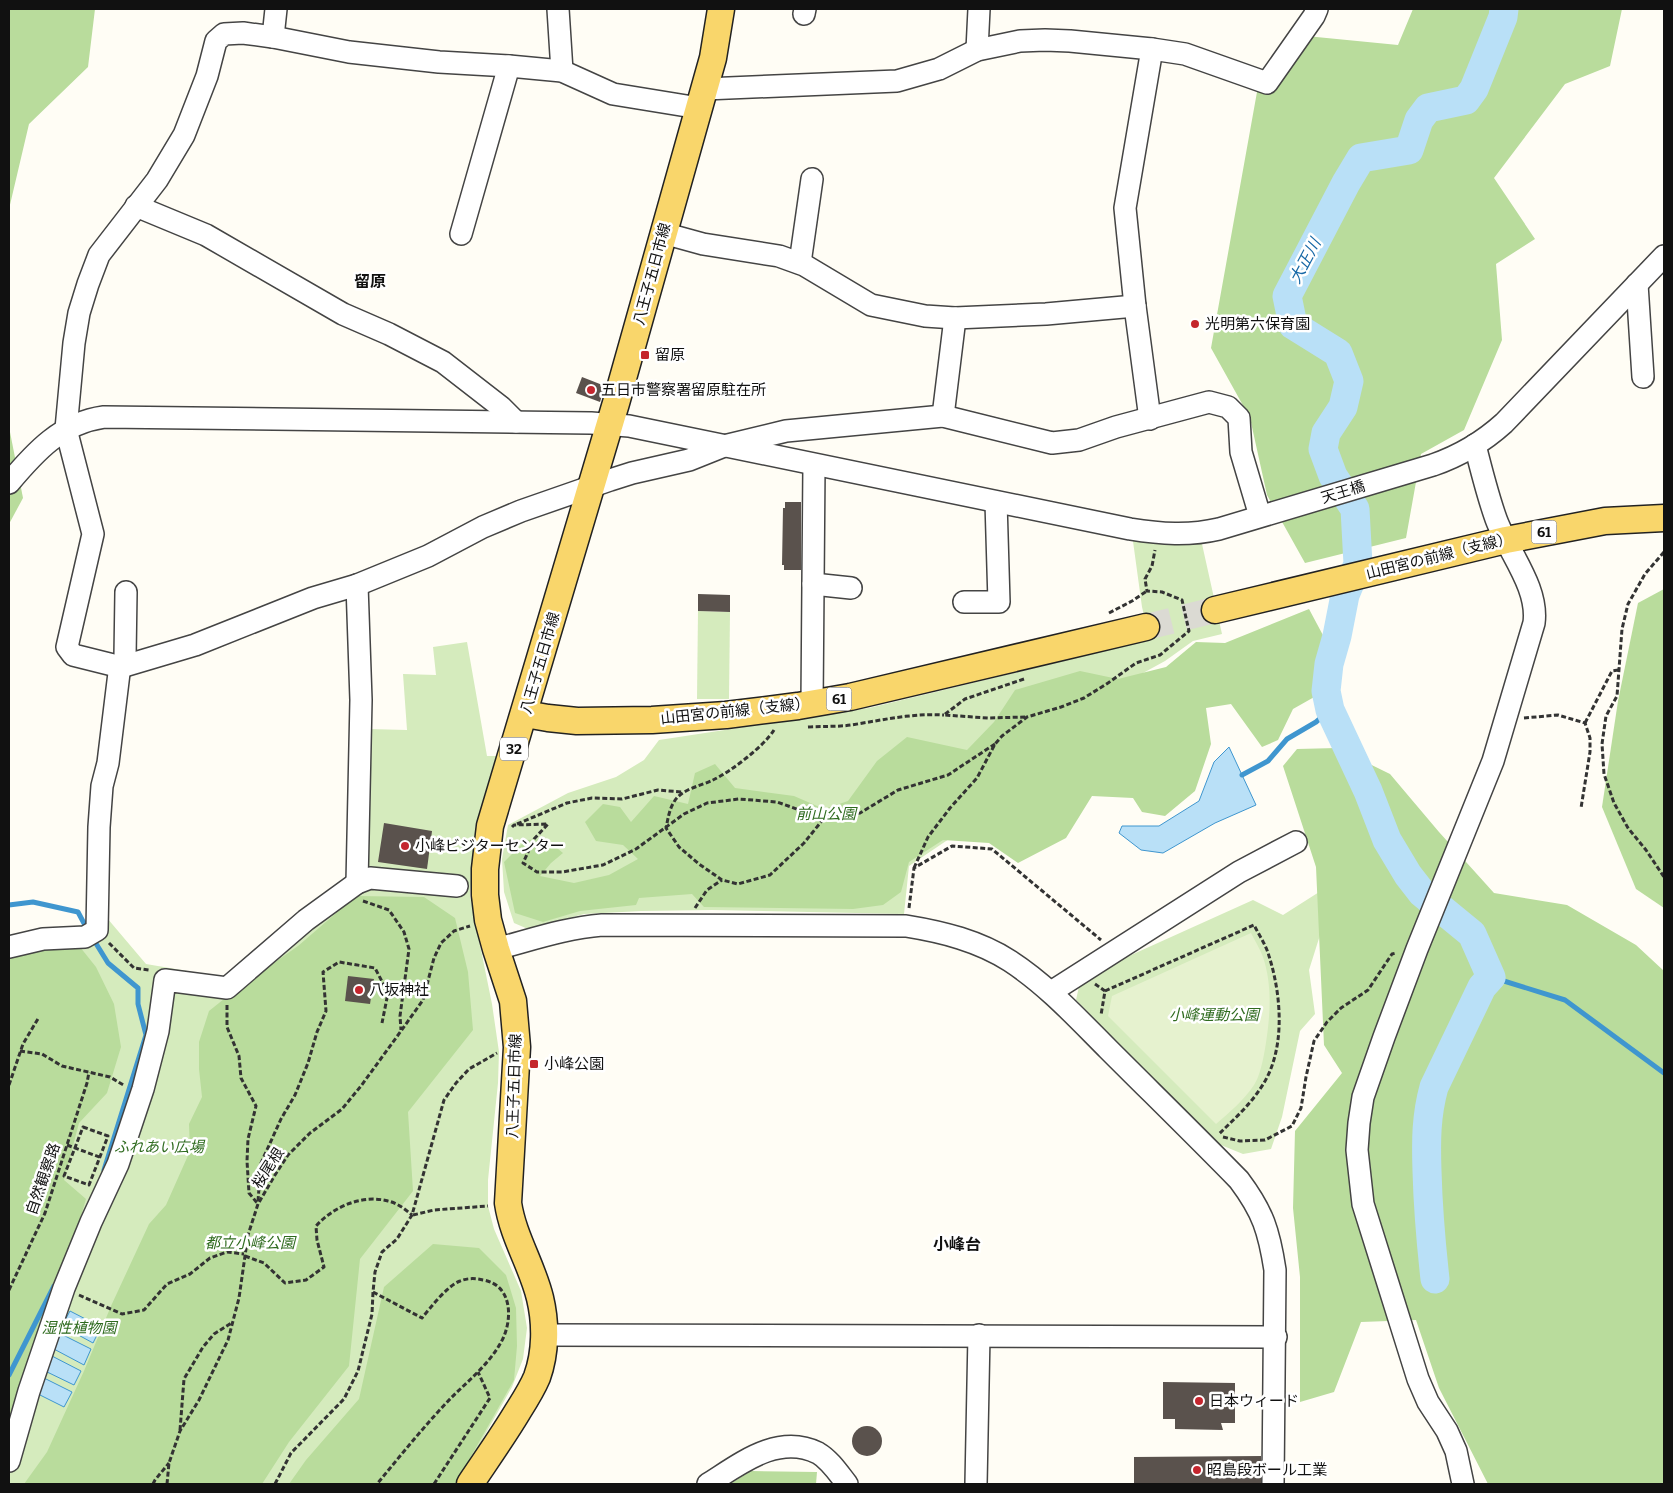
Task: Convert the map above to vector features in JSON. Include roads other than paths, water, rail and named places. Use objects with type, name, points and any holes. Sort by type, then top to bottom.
[{"type":"main road","name":"八王子五日市線","points":[[470,1484],[510,1426],[536,1377],[541,1361],[544,1335],[540,1298],[517,1238],[508,1204],[517,1046],[513,1001],[488,920],[485,895],[487,846],[496,805],[592,487],[702,98],[716,43],[721,9]]},
{"type":"main road","name":"山田宮の前線（支線）","points":[[1215,610],[1506,540],[1605,521],[1664,518]]},
{"type":"main road","name":"山田宮の前線（支線）","points":[[525,714],[577,720],[652,720],[726,715],[812,704],[850,697],[1146,626]]},
{"type":"street","points":[[273,37],[276,9]]},
{"type":"street","points":[[558,9],[562,71]]},
{"type":"street","points":[[977,50],[979,9]]},
{"type":"street","points":[[1260,516],[1241,452],[1239,418],[1228,407],[1209,402],[1116,427],[1079,440],[1052,443],[942,416],[795,430],[724,446],[689,460],[632,473],[592,487],[491,524],[428,556],[357,585],[313,598],[195,644],[121,667],[74,655],[67,647],[93,534],[66,429],[74,343],[79,313],[99,255],[157,180],[184,135],[207,76],[216,41],[224,34],[243,33],[349,52],[439,62],[562,71],[612,94],[702,98],[897,81],[939,68],[977,50],[1020,41],[1045,40],[1152,48],[1185,54],[1267,83],[1317,9]]},
{"type":"street","points":[[1150,419],[1135,306],[1125,208],[1152,48]]},
{"type":"street","points":[[461,234],[509,66]]},
{"type":"street","points":[[800,263],[812,179]]},
{"type":"street","points":[[136,206],[206,235],[343,314],[389,334],[443,362],[501,407],[516,422]]},
{"type":"street","points":[[664,233],[703,244],[779,256],[800,263],[871,305],[925,316],[955,318],[1046,314],[1135,306]]},
{"type":"street","name":"天王橋","points":[[9,483],[38,450],[66,429],[91,419],[111,416],[610,424],[1130,529],[1174,534],[1206,532],[1440,463],[1475,445],[1504,423],[1664,256]]},
{"type":"street","points":[[1637,284],[1643,377]]},
{"type":"street","points":[[942,416],[955,318]]},
{"type":"street","points":[[794,461],[790,443],[795,430]]},
{"type":"street","points":[[1464,1484],[1456,1451],[1447,1431],[1428,1402],[1418,1380],[1363,1204],[1359,1176],[1358,1141],[1363,1097],[1373,1067],[1417,950],[1493,760],[1534,623],[1535,613],[1529,589],[1495,517],[1475,445]]},
{"type":"street","points":[[812,704],[814,465]]},
{"type":"street","points":[[964,602],[1000,602],[996,502]]},
{"type":"street","points":[[813,584],[851,588]]},
{"type":"street","points":[[356,891],[361,700],[357,585]]},
{"type":"street","points":[[9,947],[43,940],[85,937],[97,930],[98,836],[102,786],[108,763],[121,667],[125,657],[126,592]]},
{"type":"street","points":[[1051,992],[1239,872],[1296,842]]},
{"type":"street","points":[[9,1461],[29,1392],[64,1288],[91,1222],[118,1164],[143,1089],[158,1031],[165,980],[227,988],[306,920],[356,891],[370,878],[457,886]]},
{"type":"street","points":[[496,949],[556,932],[602,925],[906,926],[933,930],[957,937],[1009,960],[1051,992],[1239,1180],[1255,1202],[1266,1227],[1275,1270],[1276,1337],[1273,1484]]},
{"type":"street","points":[[544,1335],[1276,1337]]},
{"type":"street","points":[[976,1484],[979,1335]]},
{"type":"street","points":[[708,1484],[755,1454],[776,1448],[800,1447],[818,1454],[835,1468],[847,1484]]},
{"type":"water","points":[[1229,747],[1256,805],[1215,823],[1163,853],[1141,850],[1119,833],[1122,826],[1159,826],[1199,801],[1214,762]]},
{"type":"water","points":[[70,1311],[101,1327],[93,1343],[62,1326]]},
{"type":"water","points":[[59,1333],[91,1349],[84,1365],[52,1348]]},
{"type":"water","points":[[50,1355],[81,1371],[74,1385],[43,1370]]},
{"type":"water","points":[[42,1377],[72,1392],[64,1407],[34,1392]]},
{"type":"waterway","name":"大正川","points":[[1435,1279],[1427,1171],[1429,1108],[1434,1087],[1482,987],[1491,977],[1472,934],[1422,893],[1408,875],[1387,840],[1368,791],[1330,710],[1326,691],[1329,664],[1345,595],[1358,564],[1355,509],[1333,476],[1323,449],[1326,433],[1343,407],[1349,381],[1338,353],[1293,325],[1287,296],[1361,158],[1409,150],[1419,120],[1428,108],[1466,100],[1474,89],[1503,17],[1504,9]]},
{"type":"waterway","points":[[1242,775],[1268,761],[1287,739],[1316,722],[1330,710]]},
{"type":"waterway","points":[[9,905],[33,902],[78,912],[87,929]]},
{"type":"waterway","points":[[92,937],[108,963],[138,988],[138,1004],[146,1035],[104,1170]]},
{"type":"waterway","points":[[1491,977],[1565,1000],[1664,1073]]},
{"type":"waterway","points":[[9,1375],[54,1286]]},
{"type":"tunnel","points":[[1146,627],[1215,610]]},
{"type":"place","name":"光明第六保育園","points":[[1195,324]]},
{"type":"place","name":"留原","points":[[645,355]]},
{"type":"place","name":"五日市警察署留原駐在所","points":[[591,390]]},
{"type":"place","name":"小峰ビジターセンター","points":[[405,846]]},
{"type":"place","name":"八坂神社","points":[[359,990]]},
{"type":"place","name":"小峰公園","points":[[534,1064]]},
{"type":"place","name":"日本ウィード","points":[[1199,1401]]},
{"type":"place","name":"昭島段ボール工業","points":[[1197,1470]]},
{"type":"district","name":"留原","points":[[370,281]]},
{"type":"district","name":"小峰台","points":[[957,1244]]},
{"type":"park label","name":"前山公園","points":[[826,814]]},
{"type":"park label","name":"小峰運動公園","points":[[1214,1015]]},
{"type":"park label","name":"ふれあい広場","points":[[159,1147]]},
{"type":"park label","name":"都立小峰公園","points":[[250,1243]]},
{"type":"park label","name":"湿性植物園","points":[[79,1328]]}]
